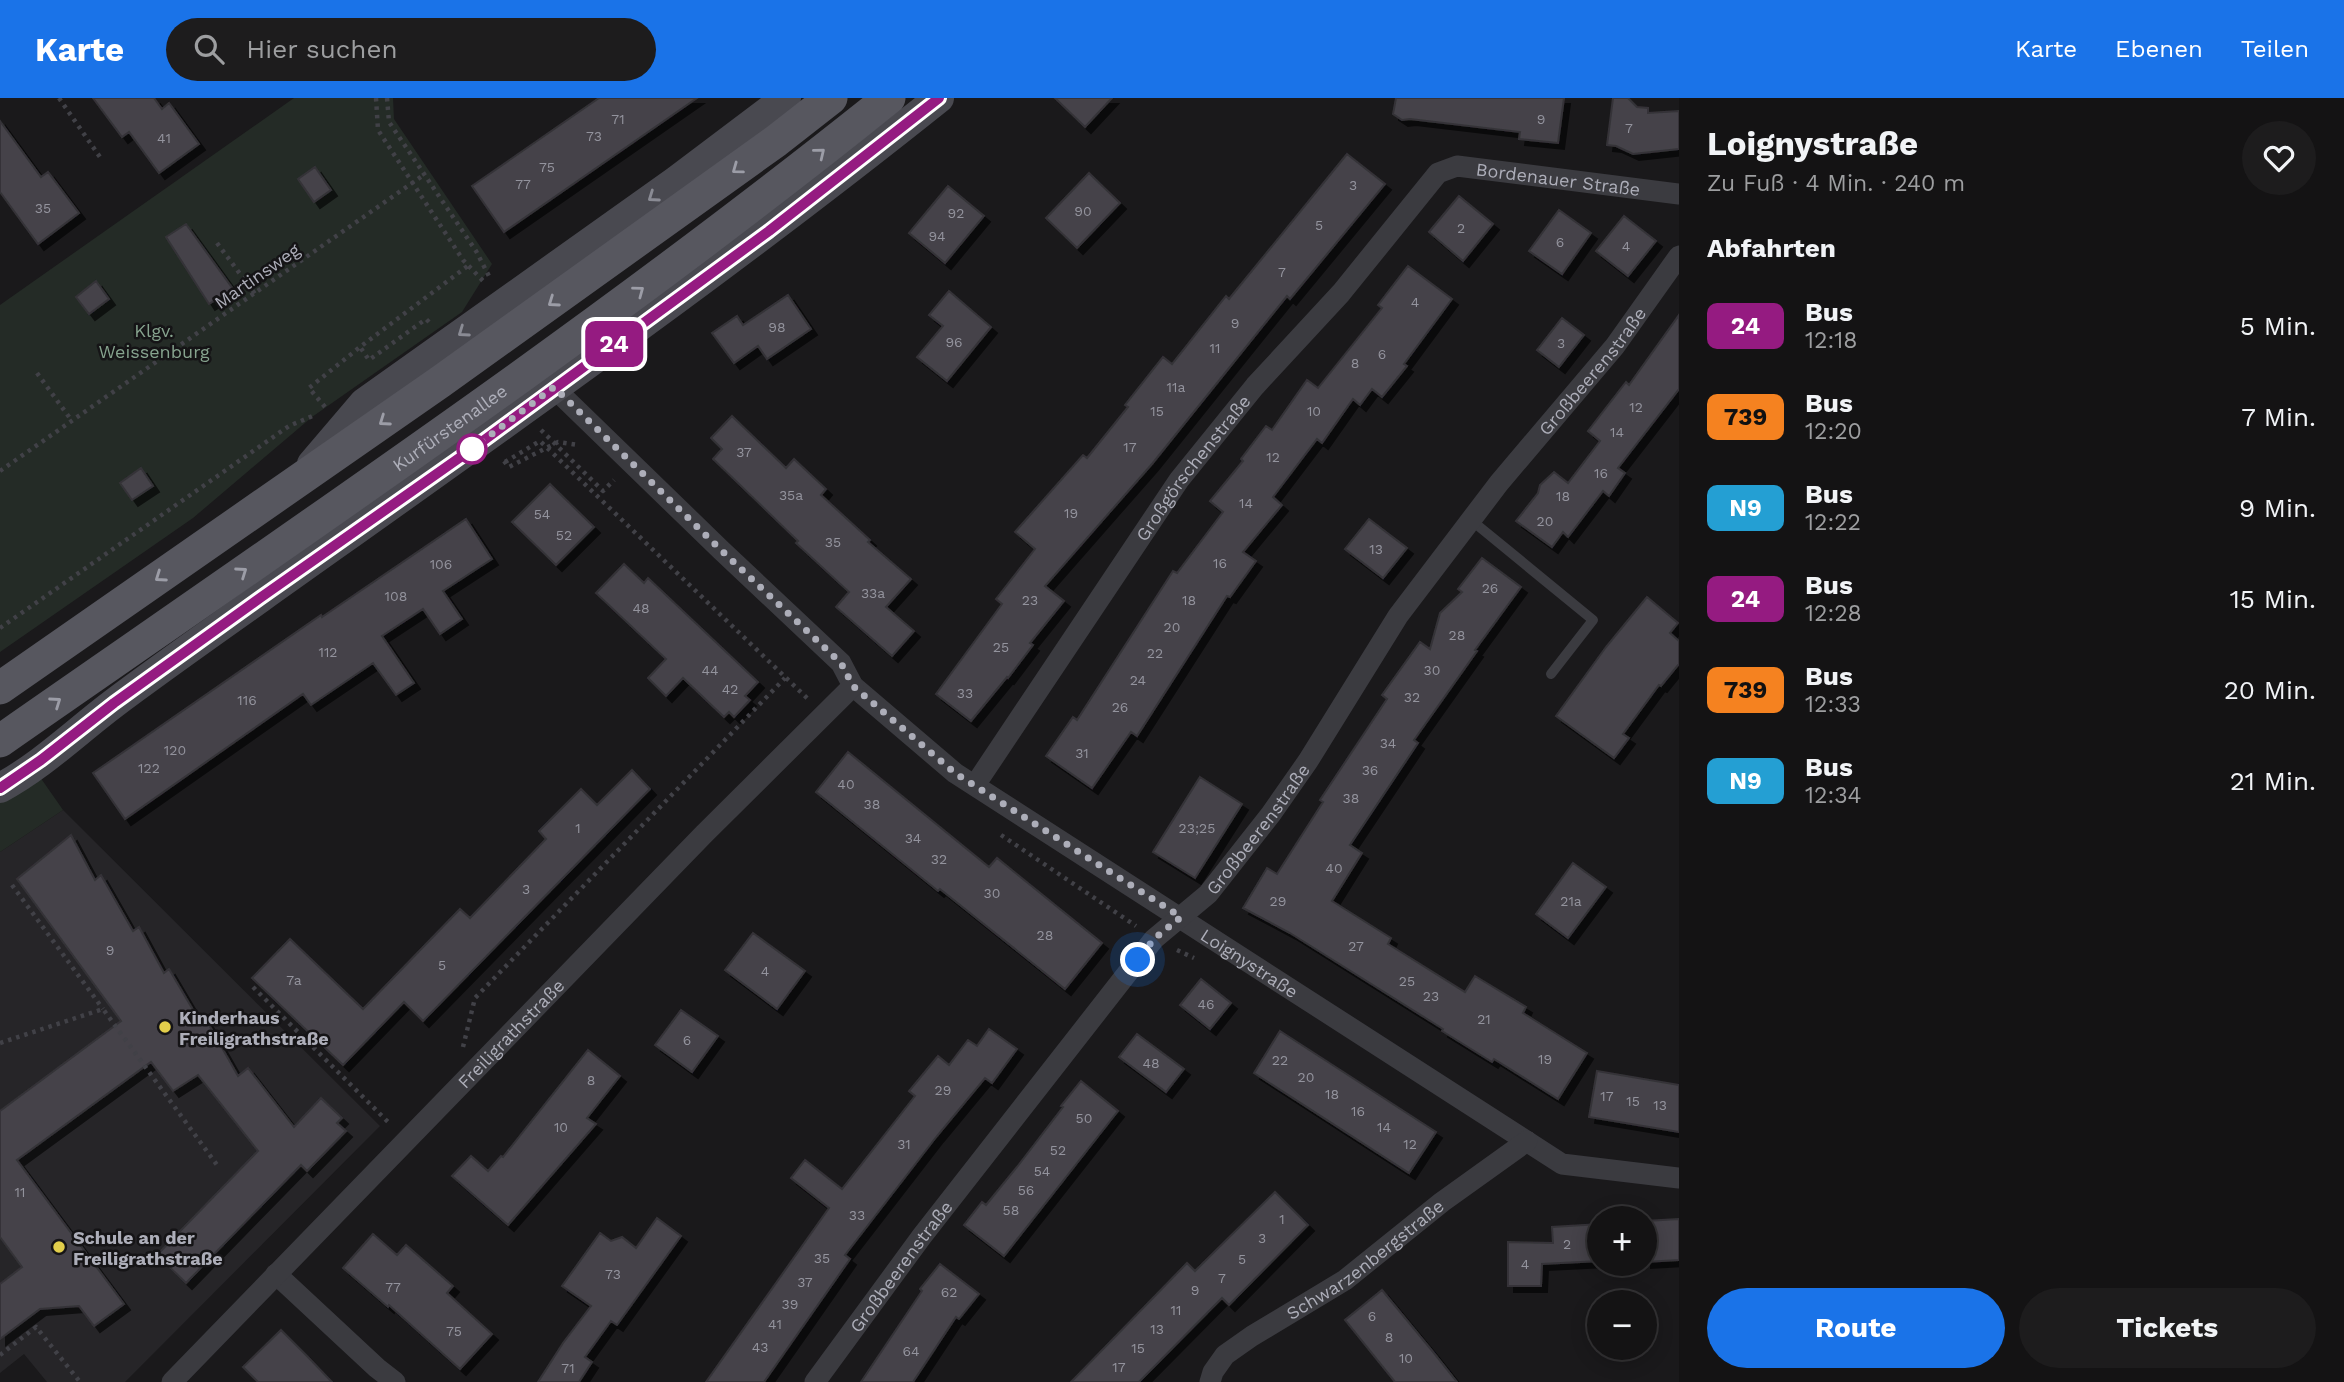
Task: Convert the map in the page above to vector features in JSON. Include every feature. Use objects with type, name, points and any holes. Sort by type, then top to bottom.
[{"type":"main road","points":[[296,482],[364,403],[676,181],[786,98]]},
{"type":"main road","points":[[0,688],[609,263],[831,98]]},
{"type":"main road","name":"Kurfürstenallee","points":[[0,741],[632,296],[802,168],[889,98]]},
{"type":"main road","name":"Kurfürstenallee","points":[[0,788],[114,703],[472,449],[817,195],[939,98]]},
{"type":"street","name":"Bordenauer Straße","points":[[1438,173],[1457,166],[1679,194]]},
{"type":"street","name":"Großgörschenstraße","points":[[975,785],[1180,480],[1255,386],[1341,293],[1438,173]]},
{"type":"street","name":"Großbeerenstraße","points":[[815,1382],[922,1236],[1154,939],[1208,894],[1271,814],[1308,761],[1398,616],[1499,483],[1615,346],[1679,256]]},
{"type":"street","name":"Loignystraße","points":[[554,387],[841,663],[853,686],[955,773],[1562,1164],[1679,1178]]},
{"type":"street","name":"Freiligrathstraße","points":[[172,1382],[704,834],[853,686]]},
{"type":"street","name":"Schwarzenbergstraße","points":[[1210,1382],[1213,1372],[1225,1355],[1345,1280],[1443,1202],[1527,1141]]},
{"type":"street","points":[[276,1273],[395,1382]]},
{"type":"lane","points":[[1471,520],[1593,620],[1551,674]]},
{"type":"path","points":[[59,98],[102,160]]},
{"type":"path","points":[[376,98],[378,130],[469,265],[504,303]]},
{"type":"path","points":[[387,98],[389,122],[476,251],[504,303]]},
{"type":"path","name":"Martinsweg","points":[[0,471],[425,174]]},
{"type":"path","points":[[217,243],[255,294]]},
{"type":"path","points":[[0,628],[289,426],[326,410],[309,388],[469,265]]},
{"type":"path","points":[[360,347],[369,360]]},
{"type":"path","points":[[37,373],[72,421]]},
{"type":"path","points":[[509,467],[558,442],[578,445]]},
{"type":"path","points":[[463,1081],[463,1047],[475,998],[631,840],[785,678]]},
{"type":"path","points":[[12,885],[217,1165]]},
{"type":"path","points":[[253,988],[406,1139]]},
{"type":"path","points":[[0,1043],[103,1009]]},
{"type":"path","points":[[0,1354],[36,1327],[80,1382]]},
{"type":"shaded area","points":[[63,810],[380,1126],[125,1382],[47,1382],[24,1354],[0,1373],[0,852]]},
{"type":"green space","name":"Klgv. Weissenburg","points":[[294,98],[393,98],[394,119],[492,264],[462,312],[312,417],[193,518],[0,652],[0,305]]},
{"type":"green space","points":[[40,777],[63,810],[0,852],[0,803]]},
{"type":"building","points":[[93,98],[154,98],[162,109],[169,103],[199,144],[159,173],[129,132],[122,137]]},
{"type":"building","points":[[599,98],[697,98],[504,232],[472,186]]},
{"type":"building","points":[[1055,98],[1112,98],[1085,127]]},
{"type":"building","points":[[1396,98],[1564,98],[1558,143],[1519,139],[1520,132],[1402,120],[1393,114]]},
{"type":"building","points":[[1613,98],[1628,98],[1637,107],[1648,108],[1648,113],[1679,111],[1679,149],[1633,154],[1607,145]]},
{"type":"building","points":[[0,121],[41,177],[48,172],[79,213],[38,244],[0,192]]},
{"type":"building","points":[[1347,154],[1385,184],[1290,299],[1287,296],[1152,464],[1045,586],[1064,601],[1030,643],[1033,645],[1008,678],[971,721],[936,694],[1002,604],[996,599],[1035,549],[1015,532],[1083,455],[1087,458],[1163,357],[1172,364],[1226,296],[1229,299]]},
{"type":"building","points":[[315,167],[331,190],[314,202],[298,179]]},
{"type":"building","points":[[1089,173],[1120,203],[1077,248],[1046,218]]},
{"type":"building","points":[[948,186],[984,216],[945,263],[909,233]]},
{"type":"building","points":[[1459,196],[1493,224],[1463,261],[1429,232]]},
{"type":"building","points":[[1559,210],[1591,233],[1562,274],[1529,251]]},
{"type":"building","points":[[1624,216],[1656,241],[1628,276],[1596,251]]},
{"type":"building","points":[[186,224],[233,289],[209,304],[166,237]]},
{"type":"building","points":[[1408,266],[1452,299],[1404,364],[1407,366],[1382,397],[1372,389],[1360,405],[1353,399],[1322,443],[1317,439],[1273,497],[1282,505],[1243,552],[1256,561],[1230,597],[1227,596],[1137,736],[1131,732],[1092,788],[1046,756],[1073,717],[1077,720],[1173,571],[1177,573],[1223,512],[1210,501],[1243,461],[1241,459],[1266,426],[1272,430],[1307,380],[1318,388],[1382,308],[1378,305]]},
{"type":"building","points":[[96,281],[109,299],[89,314],[76,297]]},
{"type":"building","points":[[949,291],[991,327],[947,381],[917,357],[943,326],[929,315]]},
{"type":"building","points":[[788,295],[811,329],[767,359],[758,346],[734,363],[712,333],[737,316],[743,325]]},
{"type":"building","points":[[1679,315],[1679,389],[1618,468],[1625,473],[1609,496],[1603,491],[1568,537],[1563,532],[1552,547],[1516,521],[1538,493],[1540,485],[1554,472],[1568,483],[1600,441],[1588,431],[1626,382],[1629,385]]},
{"type":"building","points":[[1562,318],[1584,335],[1559,367],[1537,350]]},
{"type":"building","points":[[732,416],[786,468],[794,459],[826,489],[821,495],[870,540],[868,542],[911,579],[886,607],[914,631],[892,656],[836,607],[849,592],[713,459],[722,449],[711,438]]},
{"type":"building","points":[[141,468],[153,486],[132,500],[120,483]]},
{"type":"building","points":[[550,484],[594,527],[556,565],[512,522]]},
{"type":"building","points":[[466,519],[492,559],[443,591],[462,619],[440,634],[423,609],[382,636],[414,683],[396,695],[373,663],[311,705],[303,694],[125,819],[93,773],[321,615],[322,617]]},
{"type":"building","points":[[1369,519],[1407,548],[1383,578],[1345,549]]},
{"type":"building","points":[[1482,558],[1521,587],[1414,740],[1418,743],[1350,845],[1362,853],[1332,901],[1391,938],[1388,944],[1465,992],[1475,976],[1526,1007],[1523,1013],[1587,1053],[1558,1099],[1494,1059],[1492,1062],[1290,933],[1243,908],[1267,868],[1277,874],[1323,802],[1320,800],[1387,699],[1382,695],[1420,642],[1430,649],[1440,613],[1462,592],[1458,589]]},
{"type":"building","points":[[624,564],[644,583],[648,578],[758,682],[745,696],[750,700],[734,717],[729,712],[724,717],[683,678],[666,696],[648,678],[666,659],[596,593]]},
{"type":"building","points":[[1647,597],[1678,623],[1670,633],[1679,641],[1679,664],[1661,686],[1659,685],[1623,734],[1629,738],[1614,758],[1556,716],[1606,647]]},
{"type":"building","points":[[848,752],[989,867],[997,858],[1102,943],[1065,989],[816,792]]},
{"type":"building","points":[[632,770],[650,789],[423,1021],[404,1002],[343,1065],[252,978],[290,939],[363,1009],[460,909],[470,918],[546,839],[539,831],[581,789],[597,805]]},
{"type":"building","points":[[1200,777],[1242,804],[1195,878],[1153,852]]},
{"type":"building","points":[[71,835],[95,880],[101,875],[133,931],[139,927],[164,973],[169,969],[199,1020],[204,1016],[238,1076],[248,1068],[294,1127],[321,1098],[342,1118],[337,1123],[346,1131],[307,1171],[301,1165],[186,1283],[157,1255],[258,1151],[198,1075],[173,1091],[151,1062],[17,1160],[124,1304],[94,1326],[79,1306],[40,1309],[0,1339],[0,1284],[22,1267],[0,1237],[0,1111],[121,1021],[17,879]]},
{"type":"building","points":[[1573,863],[1606,887],[1568,938],[1536,914]]},
{"type":"building","points":[[753,933],[805,971],[777,1009],[725,970]]},
{"type":"building","points":[[1201,979],[1231,1003],[1210,1029],[1180,1005]]},
{"type":"building","points":[[681,1010],[718,1036],[692,1072],[655,1045]]},
{"type":"building","points":[[989,1029],[1017,1049],[992,1083],[985,1078],[845,1255],[850,1259],[764,1382],[706,1382],[829,1208],[791,1178],[805,1160],[842,1189],[915,1096],[909,1091],[938,1056],[949,1065],[968,1040],[977,1046]]},
{"type":"building","points":[[1280,1031],[1436,1132],[1409,1173],[1254,1073]]},
{"type":"building","points":[[1137,1034],[1184,1069],[1166,1092],[1119,1057]]},
{"type":"building","points":[[588,1050],[620,1076],[587,1118],[596,1124],[508,1225],[452,1176],[471,1156],[488,1171],[503,1157]]},
{"type":"building","points":[[1597,1071],[1679,1085],[1679,1132],[1589,1117]]},
{"type":"building","points":[[1081,1081],[1118,1111],[1004,1256],[964,1225],[982,1202],[986,1205],[1017,1167]]},
{"type":"building","points":[[1275,1192],[1308,1225],[1229,1305],[1222,1298],[1139,1382],[1071,1382],[1187,1263],[1195,1271]]},
{"type":"building","points":[[657,1218],[681,1236],[617,1325],[611,1321],[585,1357],[592,1362],[579,1382],[538,1382],[591,1306],[562,1286],[600,1233],[611,1241],[622,1237],[636,1248]]},
{"type":"building","points":[[1679,1219],[1679,1260],[1657,1261],[1657,1220]]},
{"type":"building","points":[[1587,1225],[1587,1262],[1542,1264],[1541,1286],[1508,1286],[1508,1242],[1553,1243],[1552,1227]]},
{"type":"building","points":[[373,1234],[397,1255],[406,1245],[453,1286],[447,1293],[492,1334],[460,1369],[343,1268]]},
{"type":"building","points":[[940,1264],[979,1294],[959,1319],[956,1317],[913,1382],[861,1382],[922,1291],[920,1289]]},
{"type":"building","points":[[1382,1290],[1457,1382],[1395,1382],[1345,1320]]},
{"type":"building","points":[[281,1330],[332,1382],[258,1382],[243,1367]]},
{"type":"bus line","name":"24","points":[[0,788],[260,598],[472,449],[769,231],[939,98]]},
{"type":"place","name":"Kinderhaus Freiligrathstraße","points":[[165,1027]]},
{"type":"place","name":"Schule an der Freiligrathstraße","points":[[59,1247]]},
{"type":"route","points":[[472,449],[554,387],[841,663],[853,686],[955,773],[1181,917],[1154,939],[1138,960]]}]
